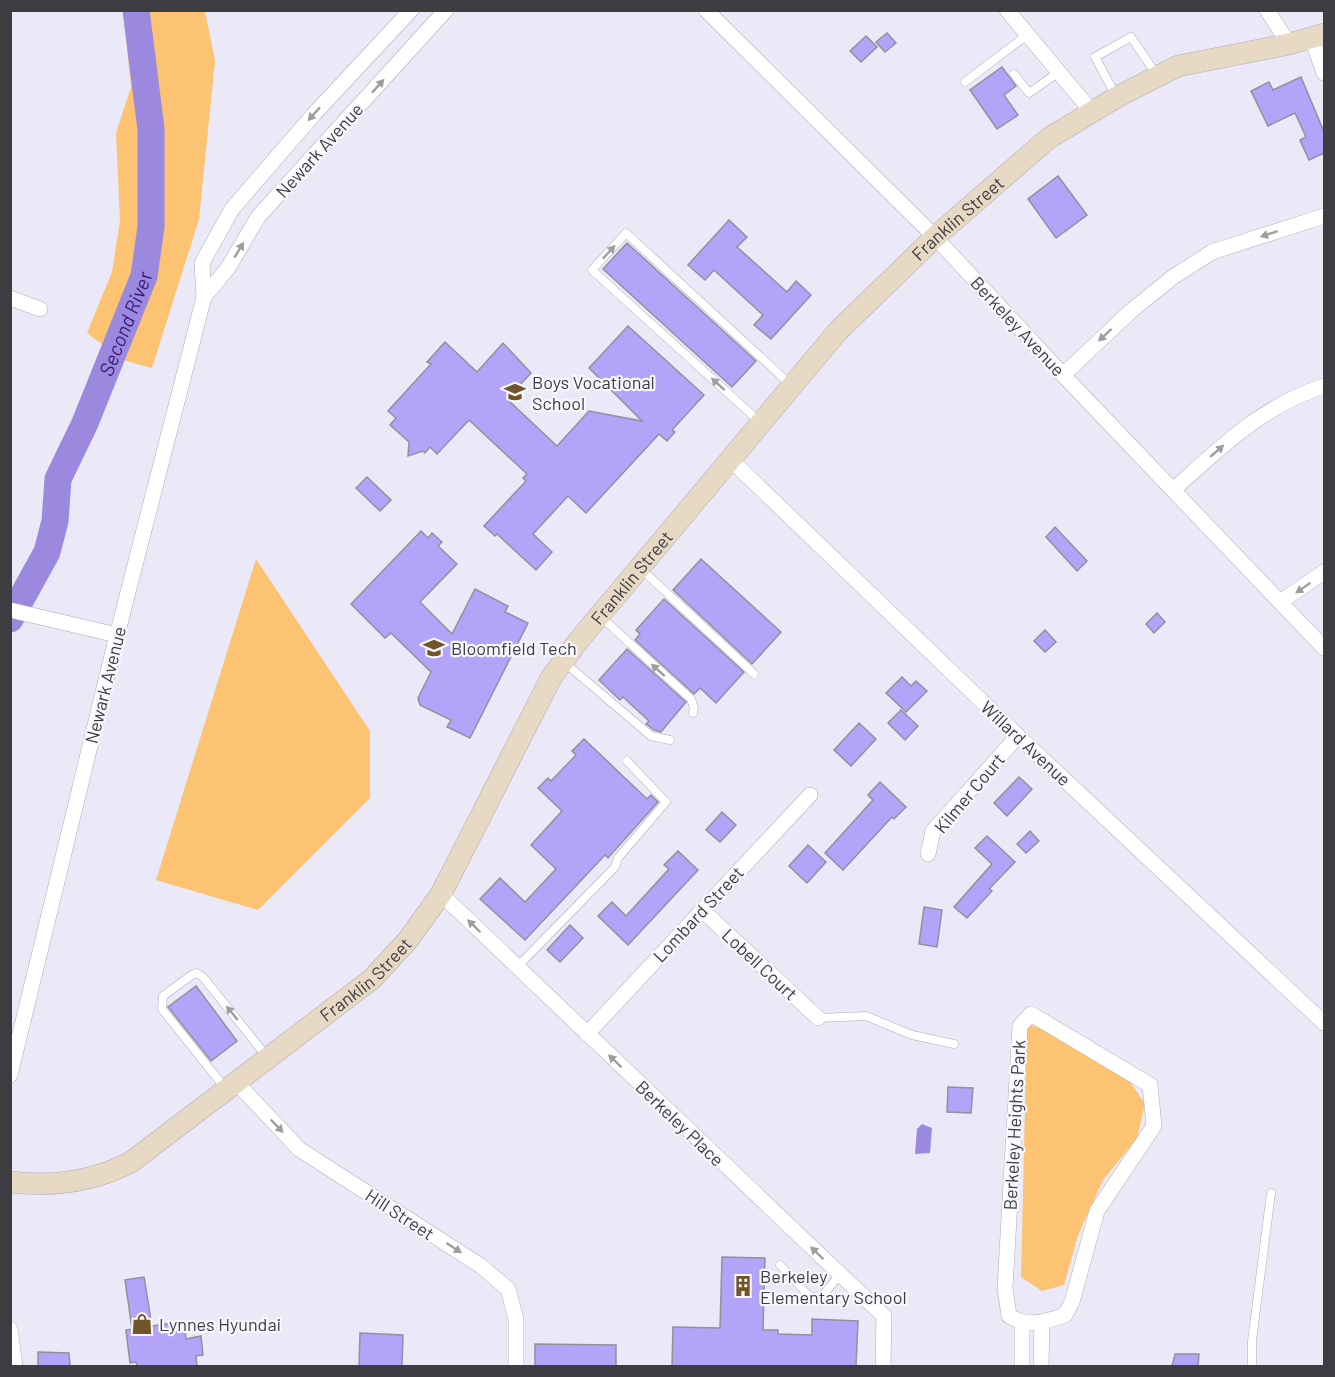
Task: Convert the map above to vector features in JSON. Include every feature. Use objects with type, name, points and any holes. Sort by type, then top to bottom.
[{"type":"main road","name":"Franklin Street","points":[[10,1182],[60,1184],[104,1174],[144,1153],[372,979],[408,940],[441,894],[551,678],[563,661],[598,616],[838,331],[935,237],[1049,138],[1117,97],[1178,66],[1289,44],[1318,35]]},
{"type":"street","name":"Newark Avenue","points":[[10,1075],[117,635],[204,297],[202,263],[232,209],[315,113],[411,10]]},
{"type":"street","name":"Newark Avenue","points":[[204,297],[228,268],[258,217],[446,10]]},
{"type":"street","name":"Berkeley Avenue","points":[[706,10],[935,237],[1063,375],[1324,648]]},
{"type":"street","points":[[1007,10],[1092,112]]},
{"type":"street","points":[[1267,10],[1289,44]]},
{"type":"street","points":[[1318,35],[1324,73]]},
{"type":"street","points":[[1063,375],[1131,311],[1173,277],[1212,252],[1324,216]]},
{"type":"street","points":[[10,298],[40,309]]},
{"type":"street","points":[[1173,490],[1249,423],[1298,395],[1324,386]]},
{"type":"street","name":"Willard Avenue","points":[[731,460],[1018,736],[1324,1023]]},
{"type":"street","points":[[1280,602],[1324,572]]},
{"type":"street","points":[[10,610],[117,635]]},
{"type":"street","name":"Kilmer Court","points":[[928,854],[933,831],[1018,736]]},
{"type":"street","name":"Lombard Street","points":[[586,1034],[810,795]]},
{"type":"street","name":"Berkeley Place","points":[[441,894],[884,1316],[883,1366]]},
{"type":"street","name":"Lobell Court","points":[[702,909],[818,1018]]},
{"type":"street","name":"Berkeley Heights Park","points":[[1031,1014],[1150,1085],[1154,1126],[1097,1211],[1072,1302],[1065,1315],[1042,1322],[1022,1323],[1009,1316],[1005,1287],[1020,1026],[1031,1014]]},
{"type":"street","name":"Hill Street","points":[[232,1087],[299,1149],[481,1266],[508,1289],[516,1318],[516,1366]]},
{"type":"street","points":[[1041,1366],[1042,1322]]},
{"type":"street","points":[[1022,1323],[1022,1366]]},
{"type":"street","points":[[10,1329],[15,1366]]},
{"type":"lane","points":[[965,82],[1027,35]]},
{"type":"lane","points":[[1117,97],[1095,57],[1131,38],[1157,77]]},
{"type":"lane","points":[[1014,74],[1029,93],[1061,72]]},
{"type":"lane","points":[[761,423],[592,270],[626,233],[792,386]]},
{"type":"lane","points":[[639,567],[754,674]]},
{"type":"lane","points":[[598,616],[691,699],[693,713]]},
{"type":"lane","points":[[563,661],[651,736],[670,740]]},
{"type":"lane","points":[[517,967],[615,867],[618,858],[666,802],[627,761]]},
{"type":"lane","points":[[232,1087],[162,1009],[163,996],[197,973],[269,1059]]},
{"type":"lane","points":[[818,1018],[866,1016],[912,1035],[954,1044]]},
{"type":"lane","points":[[1252,1366],[1252,1341],[1271,1193]]},
{"type":"lane","points":[[780,1265],[809,1296],[820,1298],[840,1275]]},
{"type":"shaded area","points":[[123,11],[205,11],[215,61],[199,219],[152,368],[123,360],[87,333],[112,272],[120,221],[116,133],[131,87]]},
{"type":"shaded area","points":[[256,559],[370,731],[370,798],[258,910],[156,880]]},
{"type":"shaded area","points":[[1027,1024],[1044,1029],[1126,1076],[1145,1104],[1137,1138],[1103,1180],[1078,1235],[1064,1285],[1042,1291],[1021,1277]]},
{"type":"shaded area","points":[[922,1124],[932,1128],[930,1153],[915,1154],[917,1129]]},
{"type":"building","points":[[887,33],[896,43],[885,52],[876,42]]},
{"type":"building","points":[[866,36],[877,47],[861,62],[850,51]]},
{"type":"building","points":[[1002,67],[1016,86],[1004,95],[1018,115],[997,129],[970,90]]},
{"type":"building","points":[[1301,77],[1324,132],[1324,153],[1309,160],[1300,140],[1306,137],[1295,113],[1268,126],[1251,91],[1269,82],[1273,90]]},
{"type":"building","points":[[1058,176],[1087,215],[1056,238],[1028,199]]},
{"type":"building","points":[[729,220],[747,237],[737,247],[787,292],[796,281],[811,295],[771,339],[754,325],[763,315],[714,270],[705,280],[688,265]]},
{"type":"building","points":[[627,243],[756,361],[732,387],[603,269]]},
{"type":"building","points":[[628,326],[704,395],[672,430],[675,432],[667,441],[659,434],[586,513],[568,496],[533,534],[552,552],[536,570],[497,534],[495,536],[484,526],[526,481],[523,478],[527,474],[469,420],[437,454],[430,447],[425,453],[423,451],[408,456],[409,442],[390,425],[396,418],[388,411],[431,364],[427,362],[445,342],[477,372],[503,343],[531,373],[507,399],[557,446],[589,411],[642,421],[589,368]]},
{"type":"building","points":[[367,477],[391,500],[380,511],[356,488]]},
{"type":"building","points":[[1055,527],[1087,561],[1077,571],[1046,537]]},
{"type":"building","points":[[421,531],[428,538],[432,533],[442,542],[438,546],[457,564],[420,602],[452,634],[475,589],[508,606],[505,612],[528,623],[470,738],[447,727],[451,720],[420,705],[418,698],[431,672],[391,633],[385,638],[351,604]]},
{"type":"building","points":[[701,559],[781,632],[752,664],[673,590]]},
{"type":"building","points":[[664,599],[744,672],[716,703],[700,688],[694,694],[635,640],[640,634],[636,630]]},
{"type":"building","points":[[1157,613],[1165,622],[1154,633],[1146,624]]},
{"type":"building","points":[[1045,630],[1056,642],[1045,652],[1034,641]]},
{"type":"building","points":[[627,649],[686,702],[661,732],[646,724],[649,721],[623,697],[620,700],[599,680]]},
{"type":"building","points":[[902,677],[911,686],[916,681],[927,691],[906,712],[886,693]]},
{"type":"building","points":[[901,710],[918,726],[905,740],[888,723]]},
{"type":"building","points":[[859,723],[876,739],[851,766],[834,750]]},
{"type":"building","points":[[584,739],[647,799],[651,795],[658,802],[608,858],[605,855],[525,940],[480,899],[500,878],[525,902],[556,869],[531,845],[562,811],[538,788],[548,778],[551,781],[576,755],[572,751]]},
{"type":"building","points":[[1019,777],[1032,789],[1007,816],[994,803]]},
{"type":"building","points":[[880,782],[906,807],[894,819],[892,817],[843,870],[825,853],[873,800],[868,795]]},
{"type":"building","points":[[722,812],[736,825],[720,842],[706,830]]},
{"type":"building","points":[[1030,831],[1039,841],[1026,853],[1017,844]]},
{"type":"building","points":[[987,836],[1015,862],[989,889],[992,891],[967,918],[954,907],[992,864],[975,848]]},
{"type":"building","points":[[808,845],[826,862],[807,883],[789,866]]},
{"type":"building","points":[[678,851],[698,870],[628,945],[598,916],[612,902],[626,916],[669,869],[664,865]]},
{"type":"building","points":[[924,907],[942,910],[937,947],[919,944]]},
{"type":"building","points":[[570,925],[583,938],[560,962],[547,950]]},
{"type":"building","points":[[196,986],[237,1041],[211,1061],[168,1007]]},
{"type":"building","points":[[948,1087],[973,1088],[971,1113],[947,1112]]},
{"type":"building","name":"Berkeley Elementary School","points":[[722,1257],[765,1258],[763,1330],[778,1330],[778,1334],[812,1335],[812,1319],[858,1321],[856,1366],[672,1366],[673,1327],[720,1328]]},
{"type":"building","name":"Lynnes Hyundai","points":[[144,1277],[152,1326],[184,1321],[186,1339],[201,1336],[203,1355],[196,1356],[197,1366],[137,1366],[136,1362],[130,1363],[126,1330],[132,1329],[125,1280]]},
{"type":"building","points":[[360,1333],[403,1335],[402,1366],[359,1366]]},
{"type":"building","points":[[535,1344],[616,1345],[616,1366],[535,1366]]},
{"type":"building","points":[[38,1352],[69,1353],[70,1366],[38,1366]]},
{"type":"building","points":[[1175,1354],[1199,1354],[1198,1366],[1172,1366]]},
{"type":"waterway","name":"Second River","points":[[10,619],[47,552],[55,521],[58,479],[85,423],[144,276],[151,227],[151,129],[136,10]]},
{"type":"place","name":"Boys Vocational School","points":[[515,392]]},
{"type":"place","name":"Bloomfield Tech","points":[[434,648]]},
{"type":"place","name":"Berkeley Elementary School","points":[[743,1286]]},
{"type":"place","name":"Lynnes Hyundai","points":[[142,1324]]}]
